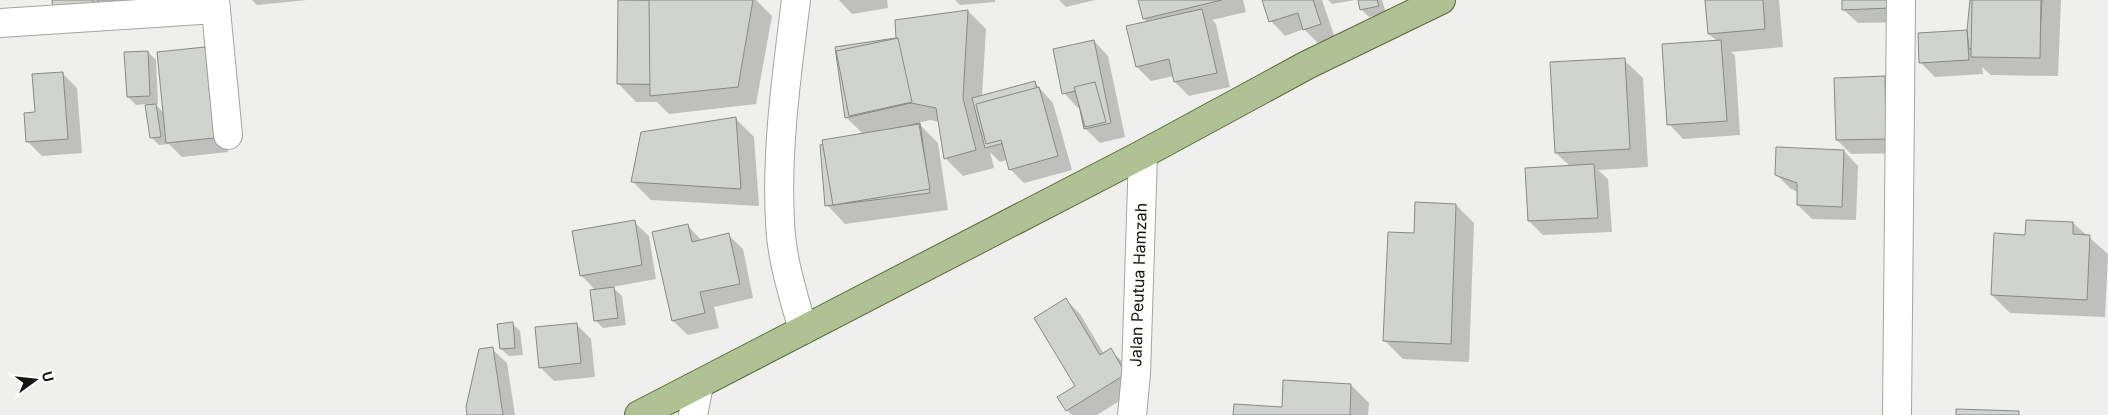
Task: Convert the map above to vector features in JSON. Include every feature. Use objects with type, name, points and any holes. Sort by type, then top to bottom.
[{"type":"main road","points":[[639,415],[1143,154],[1307,65],[1441,0]]},
{"type":"street","points":[[796,0],[781,132],[780,222],[784,254],[803,330]]},
{"type":"street","points":[[1897,415],[1901,0]]},
{"type":"street","points":[[0,23],[215,4],[228,135]]},
{"type":"street","name":"Jalan Peutua Hamzah","points":[[1132,415],[1136,374],[1143,154]]},
{"type":"street","points":[[693,415],[699,385]]},
{"type":"building","points":[[52,0],[93,0],[94,11],[53,13]]},
{"type":"building","points":[[98,0],[140,0],[140,2],[98,4]]},
{"type":"building","points":[[618,0],[719,1],[725,11],[725,60],[710,60],[710,85],[617,84]]},
{"type":"building","points":[[649,0],[753,0],[738,87],[650,96]]},
{"type":"building","points":[[1138,0],[1222,0],[1143,19]]},
{"type":"building","points":[[1262,0],[1313,0],[1321,24],[1303,30],[1298,13],[1269,22]]},
{"type":"building","points":[[1358,0],[1377,0],[1379,6],[1360,10]]},
{"type":"building","points":[[1705,0],[1763,0],[1765,29],[1708,34]]},
{"type":"building","points":[[1842,0],[1890,0],[1890,8],[1842,10]]},
{"type":"building","points":[[1970,0],[2042,0],[2039,53],[1969,49],[1967,30]]},
{"type":"building","points":[[1972,0],[2041,0],[2040,58],[1971,57]]},
{"type":"building","points":[[1202,9],[1217,73],[1174,82],[1169,59],[1136,67],[1126,26]]},
{"type":"building","points":[[968,10],[963,98],[976,150],[944,159],[936,108],[911,103],[845,118],[835,47],[896,38],[895,20]]},
{"type":"building","points":[[1967,30],[1969,60],[1919,63],[1918,33]]},
{"type":"building","points":[[898,38],[912,102],[849,116],[836,51]]},
{"type":"building","points":[[1094,40],[1111,123],[1084,129],[1076,91],[1062,94],[1053,49]]},
{"type":"building","points":[[1721,40],[1727,121],[1667,125],[1662,44]]},
{"type":"building","points":[[205,47],[214,138],[166,143],[157,52]]},
{"type":"building","points":[[148,51],[150,96],[127,97],[124,52]]},
{"type":"building","points":[[1625,58],[1630,149],[1555,153],[1550,62]]},
{"type":"building","points":[[63,72],[68,139],[26,142],[24,113],[35,112],[32,74]]},
{"type":"building","points":[[1885,76],[1886,139],[1836,140],[1834,78]]},
{"type":"building","points":[[1035,81],[1053,152],[1014,163],[1008,142],[985,148],[972,98]]},
{"type":"building","points":[[1095,82],[1106,122],[1085,127],[1074,87]]},
{"type":"building","points":[[1039,87],[1058,156],[1009,170],[1001,140],[986,144],[976,104]]},
{"type":"building","points":[[156,104],[161,137],[150,138],[145,105]]},
{"type":"building","points":[[736,117],[741,189],[631,182],[641,132]]},
{"type":"building","points":[[920,123],[930,193],[825,206],[820,145]]},
{"type":"building","points":[[919,124],[930,189],[833,205],[822,140]]},
{"type":"building","points":[[1776,147],[1844,150],[1842,207],[1797,205],[1797,183],[1775,175]]},
{"type":"building","points":[[1594,164],[1598,218],[1528,221],[1525,168]]},
{"type":"building","points":[[1415,202],[1456,204],[1451,344],[1383,341],[1388,232],[1414,233]]},
{"type":"building","points":[[635,220],[642,265],[580,276],[572,231]]},
{"type":"building","points":[[2026,220],[2073,222],[2073,234],[2090,235],[2087,300],[1991,295],[1994,233],[2025,235]]},
{"type":"building","points":[[688,224],[692,242],[729,233],[740,284],[700,292],[705,313],[672,321],[652,232]]},
{"type":"building","points":[[614,287],[618,318],[594,321],[590,290]]},
{"type":"building","points":[[1066,298],[1100,355],[1111,348],[1126,374],[1066,411],[1057,397],[1075,386],[1034,318]]},
{"type":"building","points":[[513,322],[515,348],[500,349],[497,324]]},
{"type":"building","points":[[577,323],[581,363],[539,368],[535,327]]},
{"type":"building","points":[[493,347],[503,415],[467,415],[466,407],[479,349]]},
{"type":"building","points":[[1283,380],[1351,384],[1350,415],[1233,415],[1234,404],[1282,407]]},
{"type":"building","points":[[1956,409],[2019,411],[2019,415],[1956,415]]}]
